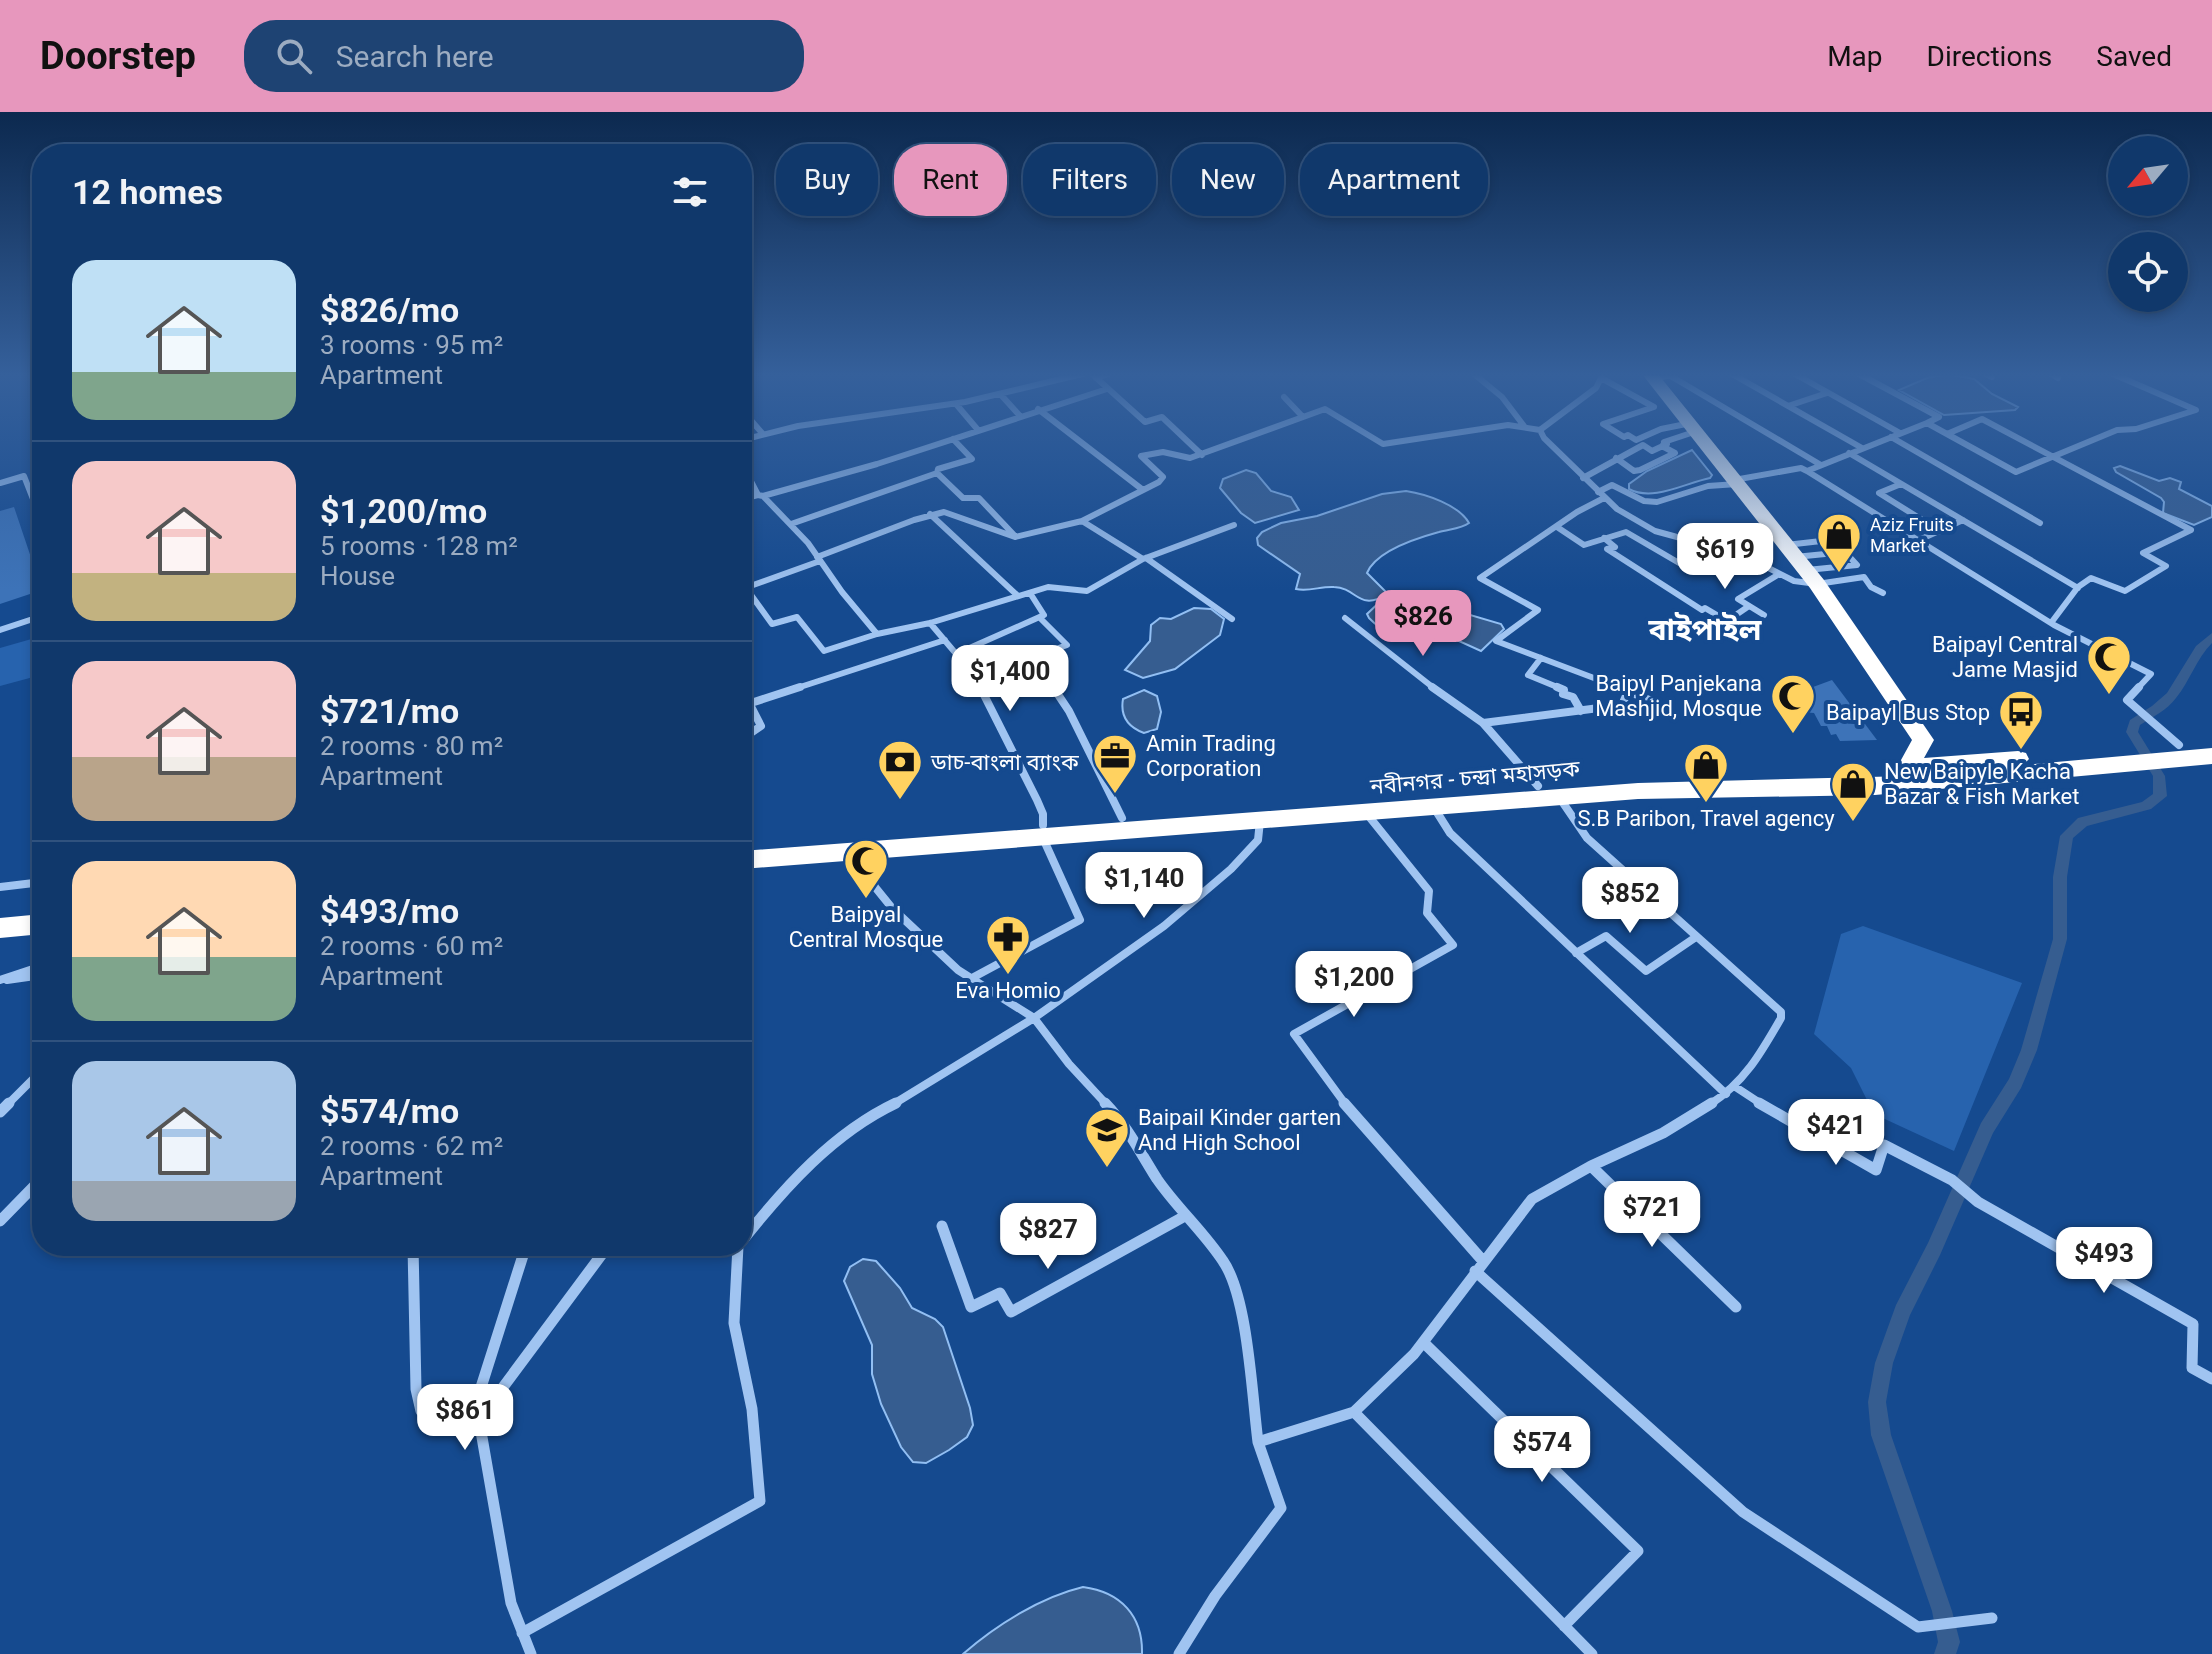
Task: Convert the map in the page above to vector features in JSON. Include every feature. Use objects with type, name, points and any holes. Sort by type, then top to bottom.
[{"type":"highway","points":[[1709,446],[1801,564],[1923,740],[1908,768]]},
{"type":"highway","name":"নবীনগর - চন্দ্রা মহাসড়ক","points":[[752,847],[1260,820],[1548,792],[1875,787],[2202,748]]},
{"type":"highway","name":"নবীনগর - চন্দ্রা মহাসড়ক","points":[[752,859],[1043,831],[1122,818],[1908,768],[2080,761],[2202,748]]},
{"type":"highway","points":[[0,914],[32,910]]},
{"type":"highway","points":[[0,928],[32,925]]},
{"type":"street","points":[[752,497],[929,446]]},
{"type":"street","points":[[791,524],[972,459],[960,446]]},
{"type":"street","points":[[1086,446],[1143,490]]},
{"type":"street","points":[[1192,446],[1202,455]]},
{"type":"street","points":[[752,585],[930,514],[944,512],[1015,537],[1082,521],[1163,477],[1141,456],[1163,452],[1182,458],[1202,455],[1225,446]]},
{"type":"street","points":[[1552,446],[1604,498],[1655,531],[1717,546],[1756,561],[1794,581],[1801,564],[1830,540],[1857,565],[1801,564]]},
{"type":"street","points":[[1583,478],[1641,446]]},
{"type":"street","points":[[1616,458],[1634,471],[1675,453],[1662,446],[1652,451],[1644,446]]},
{"type":"street","points":[[1789,446],[1821,465]]},
{"type":"street","points":[[1858,446],[1862,448]]},
{"type":"street","points":[[1807,471],[1867,446]]},
{"type":"street","points":[[1907,446],[2040,523]]},
{"type":"street","points":[[1969,446],[2016,472],[2079,446]]},
{"type":"street","points":[[2032,446],[2191,530],[2143,553],[2166,566],[2125,591],[2091,578],[2078,588],[2051,623]]},
{"type":"street","points":[[1849,453],[2078,588]]},
{"type":"street","points":[[1598,492],[1612,485],[1644,501],[1657,502],[1708,486],[1801,468],[2051,623],[2151,674],[2127,700],[2153,723],[2202,748]]},
{"type":"street","points":[[937,473],[963,498],[979,498],[1015,537]]},
{"type":"street","points":[[0,483],[24,476],[32,496]]},
{"type":"street","points":[[752,481],[760,495],[791,524],[877,634]]},
{"type":"street","points":[[1901,484],[1879,493],[1940,531]]},
{"type":"street","points":[[1604,498],[1531,541],[1480,578],[1538,610],[1496,641],[1656,703]]},
{"type":"street","points":[[930,514],[1018,596]]},
{"type":"street","points":[[1919,540],[1963,520]]},
{"type":"street","points":[[1082,521],[1144,558],[1232,619]]},
{"type":"street","points":[[752,598],[772,624],[797,617],[824,651],[1057,586],[1078,593],[1087,591],[1144,558],[1234,525]]},
{"type":"street","points":[[1557,527],[1584,545],[1626,532],[1686,567],[1717,546]]},
{"type":"street","points":[[1604,538],[1615,547],[1607,549],[1702,610],[1705,608],[1727,621],[1749,606]]},
{"type":"street","points":[[1801,564],[1845,552]]},
{"type":"street","points":[[1801,564],[1864,577],[1871,587],[1883,593]]},
{"type":"street","points":[[1764,615],[1738,599],[1779,574]]},
{"type":"street","points":[[956,654],[1040,618],[1044,613],[1030,593]]},
{"type":"street","points":[[973,680],[1067,645],[1040,618]]},
{"type":"street","points":[[1258,1442],[1354,1412],[1377,1393],[1423,1342],[1532,1199],[1591,1166],[1663,1133],[1730,1090],[1751,1070],[1781,1018],[1781,1012],[1587,838],[1483,723],[1345,618]]},
{"type":"street","points":[[0,630],[32,619]]},
{"type":"street","points":[[930,623],[973,680],[1017,757],[1043,814],[1043,831],[1080,920],[972,978]]},
{"type":"street","points":[[752,703],[945,640]]},
{"type":"street","points":[[1541,658],[1528,675],[1564,690],[1563,694],[1573,697],[1581,711]]},
{"type":"street","points":[[1034,659],[1069,711],[1122,818]]},
{"type":"street","points":[[1483,723],[1622,705],[1628,691]]},
{"type":"street","points":[[752,705],[761,726],[752,732]]},
{"type":"street","points":[[1433,805],[1450,833],[1576,953],[1730,1090],[1876,1170],[1884,1145],[1952,1180],[1978,1202],[2193,1324],[2192,1368],[2212,1379]]},
{"type":"street","points":[[1365,812],[1429,891],[1427,913],[1453,945],[1294,1034],[1349,1109],[1479,1266],[1743,1512],[1918,1627],[1992,1618]]},
{"type":"street","points":[[752,1229],[787,1185],[869,1116],[912,1095],[1034,1018],[1164,926],[1221,878],[1258,840],[1260,820]]},
{"type":"street","points":[[860,851],[875,887],[892,908],[958,970],[1034,1018],[1069,1064],[1126,1125],[1158,1180],[1225,1263],[1236,1293],[1258,1442],[1281,1508],[1273,1525],[1240,1562],[1197,1622],[1179,1654]]},
{"type":"street","points":[[0,887],[32,883]]},
{"type":"street","points":[[1576,953],[1606,936],[1646,971],[1696,937]]},
{"type":"street","points":[[0,980],[32,969]]},
{"type":"street","points":[[0,980],[32,976]]},
{"type":"street","points":[[0,1112],[32,1080]]},
{"type":"street","points":[[1591,1166],[1736,1307]]},
{"type":"street","points":[[0,1221],[32,1188]]},
{"type":"street","points":[[942,1226],[971,1307],[1000,1293],[1011,1312],[1185,1216]]},
{"type":"street","points":[[413,1256],[416,1389],[421,1411],[436,1422]]},
{"type":"street","points":[[523,1256],[476,1403],[511,1603],[531,1654]]},
{"type":"street","points":[[478,1415],[498,1394],[601,1256]]},
{"type":"street","points":[[522,1633],[760,1501],[752,1409],[734,1323],[739,1256]]},
{"type":"street","points":[[1423,1342],[1638,1551],[1564,1626]]},
{"type":"street","points":[[1354,1412],[1592,1654]]},
{"type":"shaded area","points":[[1692,450],[1712,475],[1710,478],[1659,493],[1629,489],[1629,484],[1647,471]]},
{"type":"shaded area","points":[[2120,466],[2159,481],[2170,478],[2181,482],[2179,489],[2212,506],[2212,517],[2194,525],[2163,513],[2164,502],[2161,498],[2116,472],[2114,468]]},
{"type":"shaded area","points":[[1246,470],[1256,473],[1271,491],[1291,497],[1299,510],[1255,523],[1241,513],[1220,488],[1223,479]]},
{"type":"shaded area","points":[[1406,491],[1450,506],[1469,523],[1409,542],[1379,558],[1367,573],[1388,594],[1378,599],[1364,600],[1334,587],[1296,589],[1300,574],[1258,545],[1257,538],[1262,532],[1281,523],[1317,516],[1382,494]]},
{"type":"shaded area","points":[[1399,594],[1501,624],[1504,629],[1481,651],[1439,632],[1431,624],[1393,632],[1369,618],[1367,614],[1383,599]]},
{"type":"shaded area","points":[[1194,608],[1211,609],[1224,619],[1220,635],[1175,669],[1143,678],[1125,670],[1150,641],[1151,625],[1160,618],[1171,619]]},
{"type":"shaded area","points":[[32,639],[32,677],[0,686],[0,648]]},
{"type":"shaded area","points":[[1144,690],[1157,696],[1161,712],[1157,729],[1144,733],[1126,720],[1122,705],[1123,699]]},
{"type":"shaded area","points":[[1863,926],[2022,983],[1954,1151],[1874,1114],[1851,1068],[1814,1034],[1841,934]]},
{"type":"shaded area","points":[[863,1259],[876,1261],[900,1288],[912,1308],[935,1319],[943,1327],[970,1408],[973,1425],[967,1437],[926,1463],[913,1462],[901,1447],[881,1404],[872,1374],[872,1345],[844,1281],[850,1267]]},
{"type":"shaded area","points":[[1083,1587],[1108,1594],[1127,1608],[1139,1628],[1142,1654],[963,1654],[1020,1613]]},
{"type":"building","points":[[14,507],[32,560],[32,593],[0,604],[0,511]]},
{"type":"building","points":[[1832,680],[1877,740],[1840,741],[1836,734],[1831,735],[1827,726],[1821,726],[1814,713],[1802,712],[1799,706],[1790,706],[1786,697]]},
{"type":"waterway","points":[[1945,1654],[1949,1642],[1942,1611],[1881,1435],[1877,1402],[1884,1363],[1902,1311],[1934,1249],[1987,1128],[2015,1083],[2029,1050],[2060,939],[2060,877],[2067,836],[2083,822],[2146,806],[2160,796],[2159,776],[2132,732],[2134,723],[2171,696],[2195,655],[2212,637]]},
{"type":"place","name":"Aziz Fruits Market","points":[[1839,574]]},
{"type":"place","name":"Baipayl Central Jame Masjid","points":[[2109,696]]},
{"type":"place","name":"Baipyl Panjekana Mashjid, Mosque","points":[[1793,735]]},
{"type":"place","name":"Baipayl Bus Stop","points":[[2021,751]]},
{"type":"place","name":"Amin Trading Corporation","points":[[1115,795]]},
{"type":"place","name":"ডাচ-বাংলা ব্যাংক","points":[[900,801]]},
{"type":"place","name":"S.B Paribon, Travel agency","points":[[1706,804]]},
{"type":"place","name":"New Baipyle Kacha Bazar & Fish Market","points":[[1853,823]]},
{"type":"place","name":"Baipyal Central Mosque","points":[[866,900]]},
{"type":"place","name":"Eva Homio","points":[[1008,976]]},
{"type":"place","name":"Baipail Kinder garten And High School","points":[[1107,1169]]},
{"type":"district","name":"বাইপাইল","points":[[1705,630]]}]
